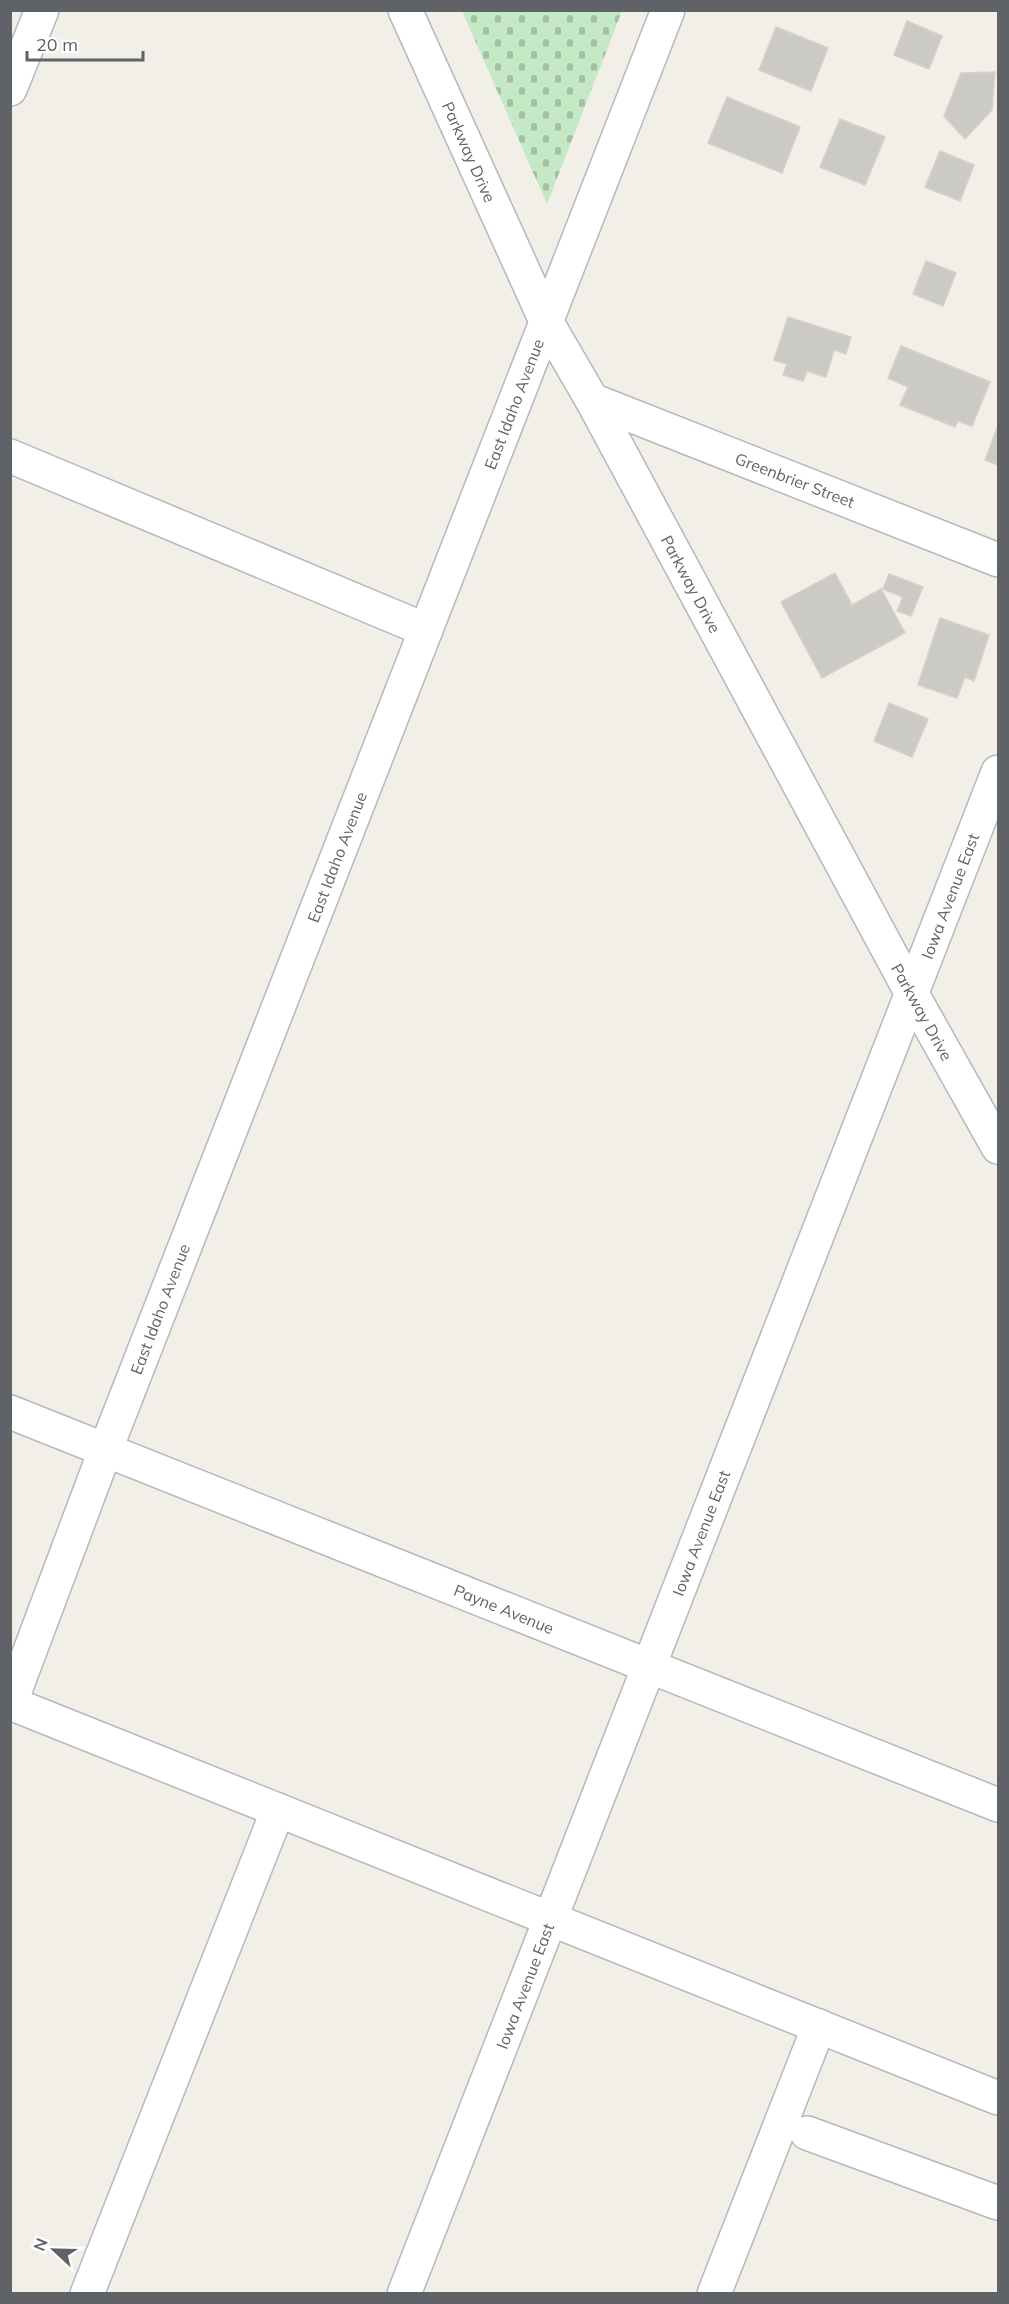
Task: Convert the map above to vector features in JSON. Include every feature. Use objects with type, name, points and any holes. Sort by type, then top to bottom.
[{"type":"street","points":[[10,89],[42,10]]},
{"type":"street","name":"Parkway Drive","points":[[405,10],[546,321],[592,400],[912,994],[999,1147]]},
{"type":"street","name":"East Idaho Avenue","points":[[11,1704],[105,1450],[668,10]]},
{"type":"street","name":"Greenbrier Street","points":[[592,400],[999,560]]},
{"type":"street","points":[[10,456],[426,630]]},
{"type":"street","name":"Iowa Avenue East","points":[[405,2294],[999,772]]},
{"type":"street","name":"Payne Avenue","points":[[10,1412],[999,1806]]},
{"type":"street","points":[[11,1704],[999,2098]]},
{"type":"street","points":[[87,2294],[278,1810]]},
{"type":"street","points":[[714,2294],[819,2026]]},
{"type":"street","points":[[807,2133],[999,2203]]},
{"type":"green space","points":[[462,11],[622,11],[547,204]]},
{"type":"building","points":[[907,21],[942,36],[929,69],[894,55]]},
{"type":"building","points":[[776,27],[828,48],[811,91],[759,70]]},
{"type":"building","points":[[995,72],[992,110],[965,139],[944,116],[961,73]]},
{"type":"building","points":[[727,97],[800,127],[782,173],[708,143]]},
{"type":"building","points":[[840,119],[885,137],[865,185],[820,167]]},
{"type":"building","points":[[940,151],[974,165],[960,201],[925,187]]},
{"type":"building","points":[[926,261],[956,273],[943,306],[913,294]]},
{"type":"building","points":[[788,317],[851,337],[846,354],[834,350],[826,377],[807,371],[803,381],[783,375],[787,364],[774,360]]},
{"type":"building","points":[[901,346],[990,382],[972,426],[958,421],[955,427],[900,405],[908,387],[888,378]]},
{"type":"building","points":[[998,426],[998,465],[985,460]]},
{"type":"building","points":[[835,573],[852,605],[881,589],[905,633],[822,678],[781,602]]},
{"type":"building","points":[[889,574],[923,587],[911,616],[897,611],[903,597],[883,589]]},
{"type":"building","points":[[940,618],[989,635],[974,681],[965,677],[957,698],[918,685]]},
{"type":"building","points":[[889,703],[928,719],[912,757],[874,741]]}]
